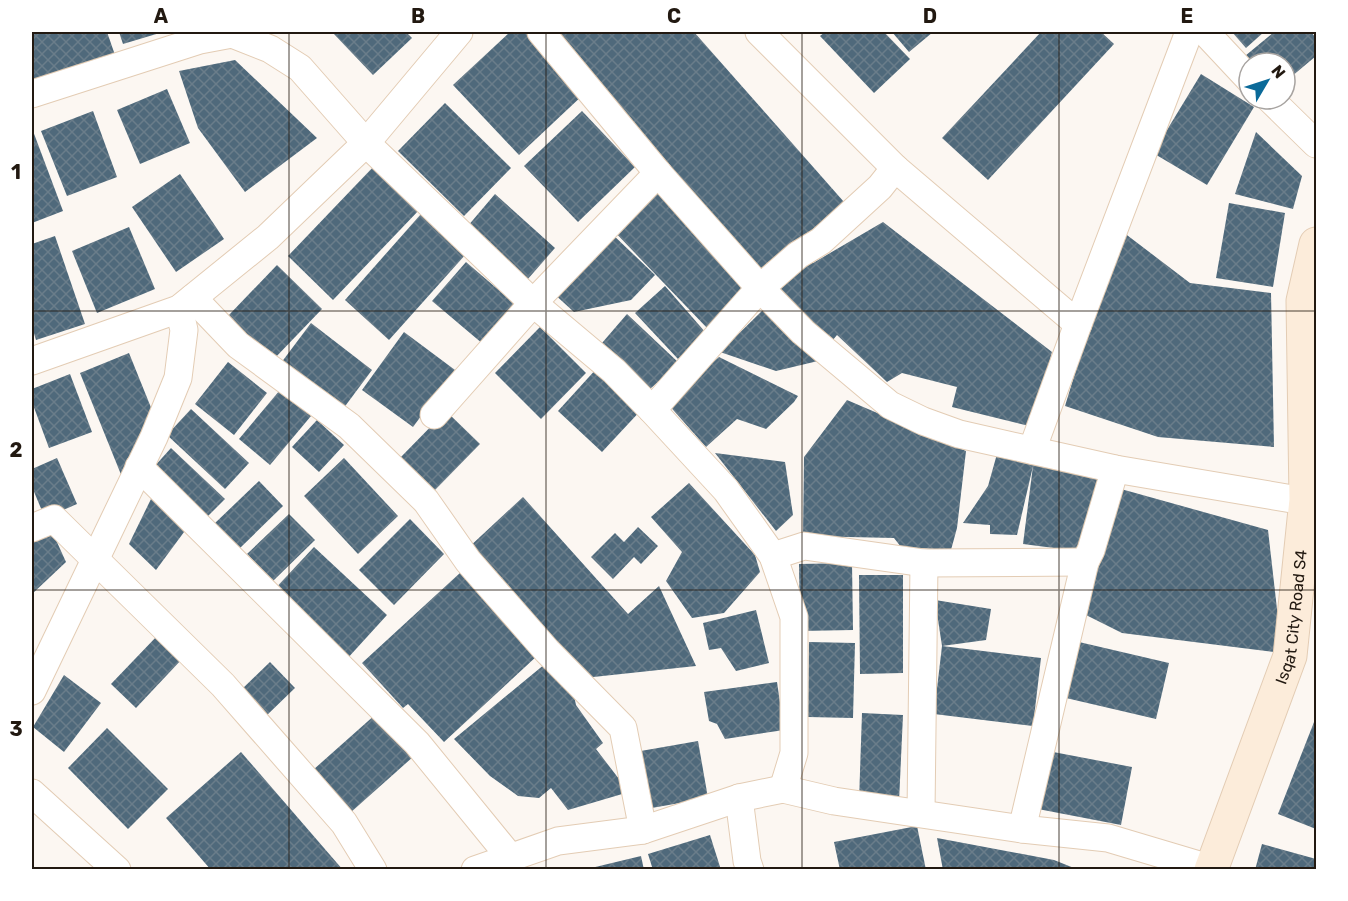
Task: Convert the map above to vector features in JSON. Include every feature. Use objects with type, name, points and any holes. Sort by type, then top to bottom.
[{"type":"street","points":[[32,361],[186,304],[268,237],[366,143],[459,32]]},
{"type":"street","points":[[541,32],[658,173],[760,288],[803,332],[890,405],[923,422],[959,434],[1115,469],[1311,502]]},
{"type":"street","points":[[759,32],[895,168],[1078,324]]},
{"type":"street","points":[[1032,450],[1189,32]]},
{"type":"street","points":[[1205,32],[1237,66]]},
{"type":"street","points":[[32,94],[200,40],[232,34],[270,49],[300,68],[366,143],[533,303],[614,371],[652,410],[726,490],[773,556],[794,617],[794,753],[783,789]]},
{"type":"street","points":[[1283,111],[1317,144]]},
{"type":"street","points":[[652,410],[760,288],[798,255],[821,242],[880,187],[895,168]]},
{"type":"street","points":[[434,415],[533,303],[658,173]]},
{"type":"street","name":"Isqat City Road S4","points":[[1212,869],[1290,656],[1311,502],[1303,301],[1313,277],[1317,244]]},
{"type":"street","points":[[32,691],[139,467],[178,378],[186,304]]},
{"type":"street","points":[[186,304],[349,426],[426,501],[468,561],[547,651],[623,728],[643,830]]},
{"type":"street","points":[[139,467],[417,743],[510,858]]},
{"type":"street","points":[[1022,829],[1085,562],[1091,550],[1115,469]]},
{"type":"street","points":[[32,528],[54,519],[223,685],[344,823],[373,870]]},
{"type":"street","points":[[773,556],[804,546],[924,563],[1085,562]]},
{"type":"street","points":[[921,813],[924,563]]},
{"type":"street","points":[[475,870],[558,842],[643,830],[739,798],[783,789],[834,801],[1022,829],[1108,838],[1212,869]]},
{"type":"street","points":[[32,793],[117,870]]},
{"type":"street","points":[[739,798],[750,870]]},
{"type":"building","points":[[32,32],[107,32],[115,55],[32,84]]},
{"type":"building","points":[[119,32],[163,32],[123,44]]},
{"type":"building","points":[[332,32],[406,32],[412,38],[373,75]]},
{"type":"building","points":[[510,32],[527,32],[585,93],[519,155],[453,85]]},
{"type":"building","points":[[549,32],[694,32],[844,202],[762,274]]},
{"type":"building","points":[[825,32],[884,32],[910,59],[874,93],[820,36]]},
{"type":"building","points":[[892,32],[933,32],[909,52]]},
{"type":"building","points":[[1041,32],[1101,32],[1114,44],[988,180],[942,138]]},
{"type":"building","points":[[1232,32],[1264,32],[1246,48]]},
{"type":"building","points":[[1274,32],[1311,32],[1316,38],[1316,56],[1297,72],[1297,51],[1251,51]]},
{"type":"building","points":[[235,60],[317,138],[245,192],[198,128],[179,71]]},
{"type":"building","points":[[1201,74],[1237,96],[1237,111],[1252,111],[1207,185],[1153,153]]},
{"type":"building","points":[[167,89],[190,143],[140,164],[117,110]]},
{"type":"building","points":[[445,103],[511,168],[464,216],[398,151]]},
{"type":"building","points":[[93,111],[117,177],[67,196],[41,131]]},
{"type":"building","points":[[582,111],[635,167],[578,222],[524,166]]},
{"type":"building","points":[[32,132],[63,211],[32,223]]},
{"type":"building","points":[[1256,132],[1302,176],[1293,209],[1235,194]]},
{"type":"building","points":[[375,165],[421,208],[333,300],[288,256]]},
{"type":"building","points":[[180,174],[224,239],[176,272],[132,207]]},
{"type":"building","points":[[651,187],[751,288],[708,329],[610,227]]},
{"type":"building","points":[[495,194],[555,248],[527,280],[467,227]]},
{"type":"building","points":[[1229,203],[1285,213],[1273,287],[1216,278]]},
{"type":"building","points":[[421,214],[466,254],[389,340],[345,300]]},
{"type":"building","points":[[883,222],[1052,352],[1033,427],[952,407],[957,387],[902,373],[887,382],[837,335],[832,341],[773,287],[794,264],[813,263]]},
{"type":"building","points":[[129,227],[155,289],[97,313],[72,251]]},
{"type":"building","points":[[1119,229],[1190,283],[1271,293],[1274,447],[1158,437],[1065,406]]},
{"type":"building","points":[[610,232],[655,275],[631,300],[574,312],[552,292]]},
{"type":"building","points":[[55,236],[85,324],[36,340],[32,327],[32,244]]},
{"type":"building","points":[[466,262],[516,305],[483,344],[432,301]]},
{"type":"building","points":[[277,265],[322,309],[273,360],[228,316]]},
{"type":"building","points":[[665,286],[706,333],[678,359],[635,313]]},
{"type":"building","points":[[766,307],[818,361],[776,371],[720,352]]},
{"type":"building","points":[[627,314],[679,363],[650,389],[602,343]]},
{"type":"building","points":[[311,323],[372,370],[343,409],[281,363]]},
{"type":"building","points":[[540,327],[586,373],[541,419],[495,373]]},
{"type":"building","points":[[404,332],[455,370],[413,427],[362,390]]},
{"type":"building","points":[[129,353],[152,410],[122,477],[80,373]]},
{"type":"building","points":[[719,357],[798,396],[766,429],[737,419],[706,447],[667,403]]},
{"type":"building","points":[[228,362],[267,393],[234,435],[195,404]]},
{"type":"building","points":[[598,367],[643,408],[602,452],[558,411]]},
{"type":"building","points":[[70,374],[92,432],[49,448],[32,402],[32,389]]},
{"type":"building","points":[[280,390],[311,416],[270,465],[239,439]]},
{"type":"building","points":[[847,400],[966,451],[957,528],[951,550],[901,547],[894,538],[803,536],[804,457]]},
{"type":"building","points":[[191,409],[249,463],[225,489],[167,435]]},
{"type":"building","points":[[446,411],[480,444],[433,492],[399,459]]},
{"type":"building","points":[[317,420],[344,445],[319,472],[292,447]]},
{"type":"building","points":[[171,448],[225,499],[206,518],[153,468]]},
{"type":"building","points":[[715,453],[785,462],[793,515],[776,531]]},
{"type":"building","points":[[997,454],[1104,476],[1085,552],[1023,544],[1033,466],[1017,535],[990,534],[990,525],[963,523],[988,486]]},
{"type":"building","points":[[57,458],[77,504],[45,518],[32,487],[32,469]]},
{"type":"building","points":[[344,458],[398,516],[358,554],[304,496]]},
{"type":"building","points":[[259,481],[283,506],[239,549],[214,524]]},
{"type":"building","points":[[689,483],[755,555],[760,572],[724,613],[692,618],[666,581],[682,552],[651,517]]},
{"type":"building","points":[[1121,489],[1268,530],[1282,653],[1122,633],[1080,612]]},
{"type":"building","points":[[152,497],[187,528],[156,570],[129,544]]},
{"type":"building","points":[[523,497],[628,614],[659,586],[696,666],[584,678],[467,549]]},
{"type":"building","points":[[289,514],[315,540],[273,581],[247,554]]},
{"type":"building","points":[[410,519],[444,554],[394,605],[359,570]]},
{"type":"building","points":[[638,527],[658,546],[641,564],[634,557],[613,579],[591,557],[615,533],[624,542]]},
{"type":"building","points":[[51,529],[66,562],[32,594],[32,536]]},
{"type":"building","points":[[314,547],[387,615],[346,660],[272,592]]},
{"type":"building","points":[[852,563],[853,630],[800,631],[799,564]]},
{"type":"building","points":[[461,572],[538,655],[444,742],[408,704],[403,708],[362,663]]},
{"type":"building","points":[[859,575],[903,575],[903,673],[860,674]]},
{"type":"building","points":[[935,600],[991,609],[986,640],[942,646]]},
{"type":"building","points":[[756,610],[769,663],[736,671],[721,648],[709,650],[703,623]]},
{"type":"building","points":[[157,636],[182,659],[136,708],[111,684]]},
{"type":"building","points":[[809,642],[855,643],[853,718],[808,717]]},
{"type":"building","points":[[1079,642],[1169,663],[1156,719],[1066,698]]},
{"type":"building","points":[[942,646],[1041,658],[1033,726],[934,714]]},
{"type":"building","points":[[551,659],[574,696],[576,705],[603,743],[596,749],[629,792],[568,810],[551,788],[539,798],[518,796],[490,776],[454,739]]},
{"type":"building","points":[[270,662],[295,688],[265,717],[240,691]]},
{"type":"building","points":[[64,675],[101,703],[64,752],[33,727]]},
{"type":"building","points":[[777,682],[784,730],[725,739],[717,724],[709,721],[704,692]]},
{"type":"building","points":[[862,713],[903,715],[899,802],[859,801]]},
{"type":"building","points":[[376,714],[414,756],[350,813],[313,770]]},
{"type":"building","points":[[1316,717],[1316,829],[1278,814]]},
{"type":"building","points":[[107,728],[168,789],[128,829],[68,768]]},
{"type":"building","points":[[698,741],[708,798],[646,809],[635,752]]},
{"type":"building","points":[[1048,751],[1132,767],[1121,825],[1038,809]]},
{"type":"building","points":[[241,752],[343,870],[211,870],[166,818]]},
{"type":"building","points":[[917,826],[926,870],[840,870],[834,842]]},
{"type":"building","points":[[710,835],[721,870],[653,870],[648,854]]},
{"type":"building","points":[[937,838],[1054,860],[1079,870],[943,870]]},
{"type":"building","points":[[1262,844],[1316,859],[1316,870],[1255,870]]},
{"type":"building","points":[[641,856],[644,870],[587,869]]}]
